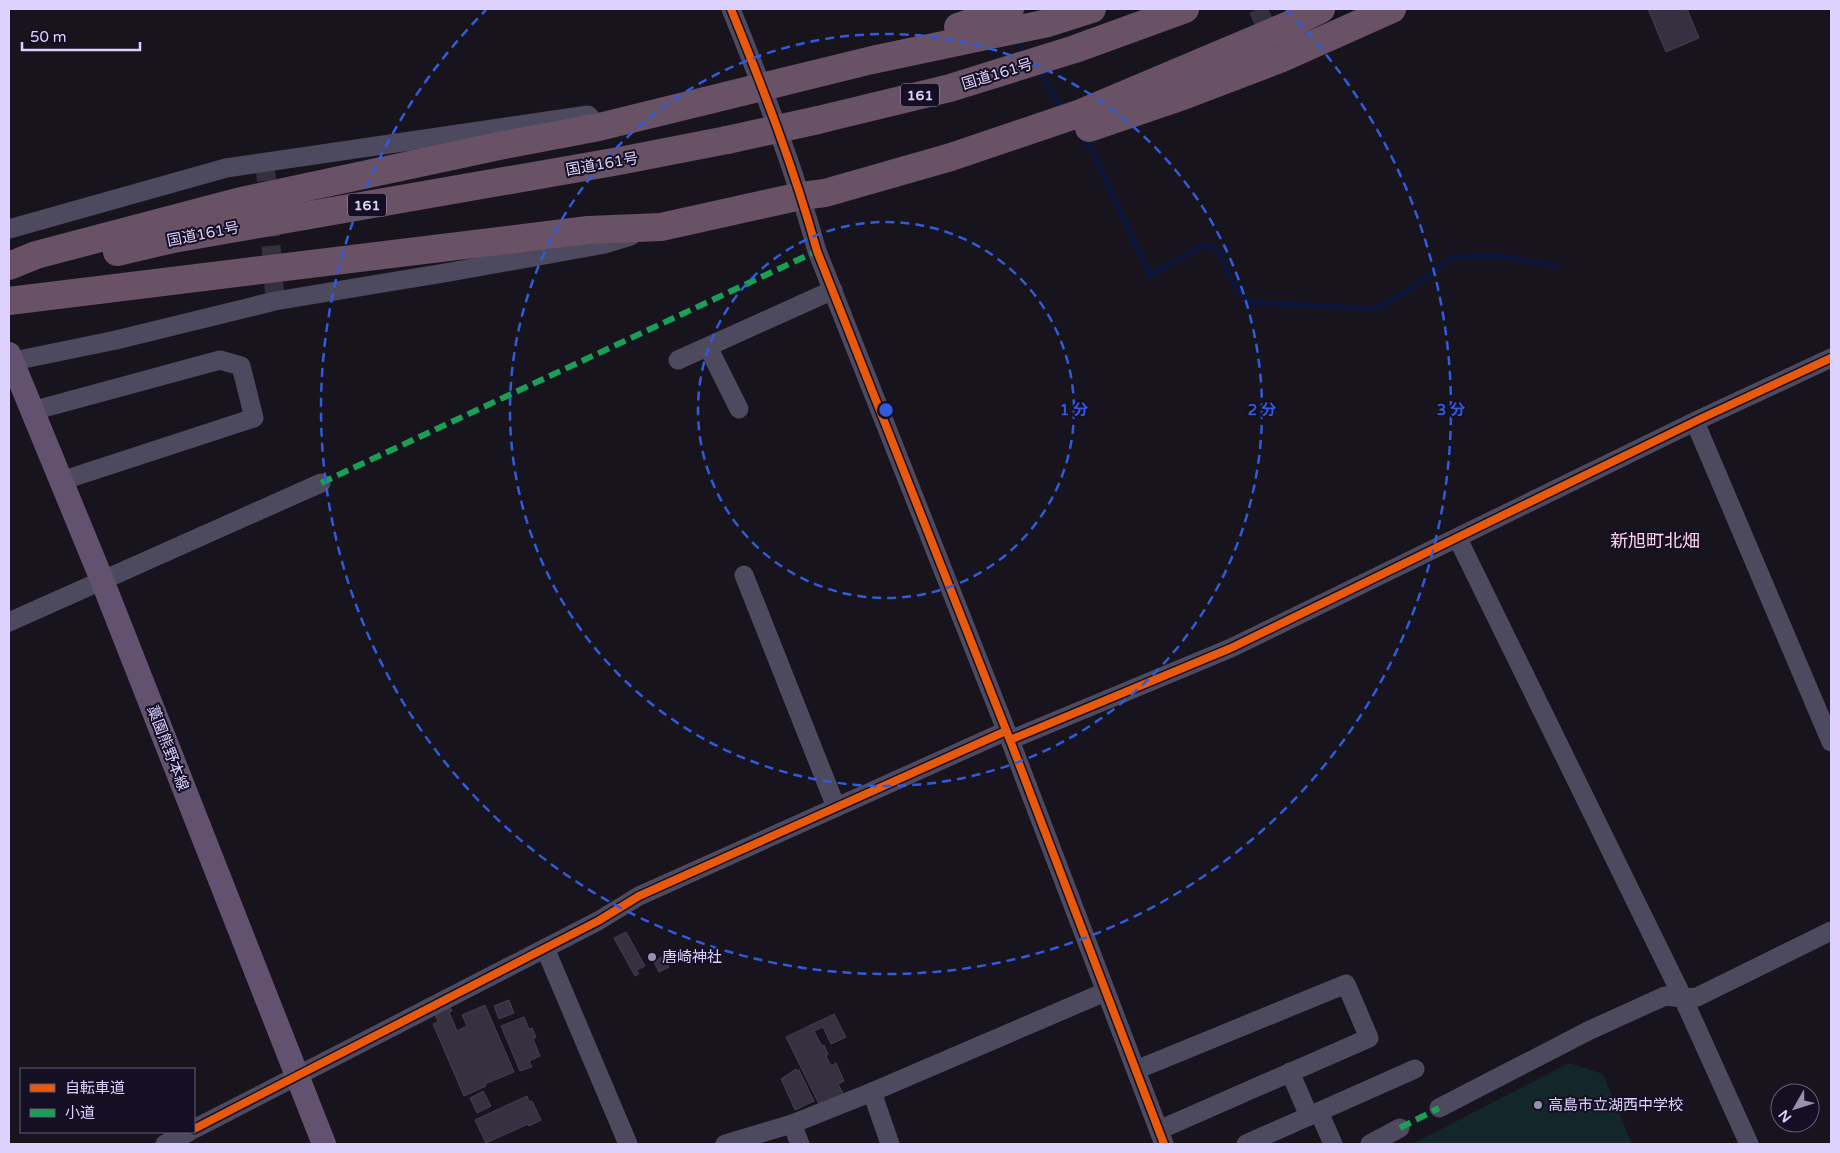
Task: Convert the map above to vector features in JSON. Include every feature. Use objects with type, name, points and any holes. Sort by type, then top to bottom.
[{"type":"highway","points":[[9,266],[36,254],[237,202],[498,146],[599,127],[872,60],[1005,19],[1048,23],[1092,9]]},
{"type":"highway","name":"国道161号","points":[[9,280],[173,239],[610,163],[818,120],[950,88],[1033,62],[1185,9]]},
{"type":"highway","points":[[9,300],[588,230],[660,227],[801,196],[826,193],[951,157],[969,167],[1076,123],[1321,9]]},
{"type":"highway","points":[[1076,123],[1183,96],[1275,47],[1392,9]]},
{"type":"main road","name":"藁園熊野本線","points":[[10,359],[102,580],[324,1144]]},
{"type":"street","points":[[730,9],[763,87],[801,196],[817,251],[1008,736],[1106,992],[1136,1070],[1162,1137],[1290,1072],[1369,1038],[1346,984],[1136,1070]]},
{"type":"street","points":[[9,229],[226,168],[588,115],[599,127]]},
{"type":"street","points":[[10,359],[116,340],[275,301],[604,244],[660,227]]},
{"type":"street","points":[[678,360],[833,290]]},
{"type":"street","points":[[708,347],[739,409]]},
{"type":"street","points":[[195,1128],[598,922],[639,896],[836,807],[1008,736],[1231,648],[1695,422],[1831,358]]},
{"type":"street","points":[[32,411],[220,360],[241,366],[254,418],[61,481]]},
{"type":"street","points":[[1695,422],[1831,742]]},
{"type":"street","points":[[9,622],[321,483]]},
{"type":"street","points":[[1458,539],[1683,998],[1749,1144]]},
{"type":"street","points":[[744,575],[836,807]]},
{"type":"street","points":[[1439,1108],[1590,1030],[1665,996],[1697,997],[1831,931]]},
{"type":"street","points":[[545,948],[628,1144]]},
{"type":"street","points":[[725,1144],[792,1124],[872,1092],[1106,992]]},
{"type":"street","points":[[1246,1144],[1415,1069]]},
{"type":"street","points":[[1290,1072],[1333,1144]]},
{"type":"street","points":[[872,1092],[890,1144]]},
{"type":"street","points":[[792,1124],[800,1144]]},
{"type":"street","points":[[1370,1144],[1400,1128]]},
{"type":"street","points":[[165,1144],[187,1133]]},
{"type":"green space","name":"高島市立湖西中学校","points":[[1569,1063],[1603,1074],[1632,1144],[1412,1144]]},
{"type":"building","points":[[1648,9],[1687,9],[1699,38],[1666,52]]},
{"type":"building","points":[[626,932],[645,966],[637,970],[639,974],[635,976],[614,938]]},
{"type":"building","points":[[663,956],[669,967],[659,972],[654,962]]},
{"type":"building","points":[[509,1000],[514,1013],[499,1019],[494,1006]]},
{"type":"building","points":[[485,1005],[514,1072],[485,1084],[486,1086],[464,1096],[433,1024],[438,1022],[435,1014],[450,1007],[452,1011],[449,1012],[457,1031],[467,1026],[462,1015]]},
{"type":"building","points":[[834,1014],[846,1037],[831,1044],[823,1027],[814,1031],[822,1046],[824,1045],[828,1054],[826,1056],[831,1066],[836,1063],[844,1081],[838,1084],[844,1095],[820,1106],[786,1037]]},
{"type":"building","points":[[524,1017],[529,1029],[532,1028],[536,1037],[533,1039],[540,1056],[529,1061],[532,1067],[520,1071],[501,1026]]},
{"type":"building","points":[[796,1069],[797,1071],[799,1070],[814,1101],[795,1110],[781,1079]]},
{"type":"building","points":[[483,1091],[491,1106],[477,1113],[470,1098]]},
{"type":"building","points":[[527,1096],[529,1102],[532,1101],[541,1120],[486,1143],[475,1120]]},
{"type":"waterway","points":[[1016,39],[1026,55]]},
{"type":"waterway","points":[[1037,70],[1064,110]]},
{"type":"waterway","points":[[1082,136],[1092,151],[1150,275],[1204,245],[1220,253],[1228,273],[1247,302],[1376,309],[1413,287],[1453,257],[1497,256],[1557,266]]},
{"type":"tunnel","points":[[1258,9],[1270,36]]},
{"type":"tunnel","points":[[265,162],[275,301]]},
{"type":"marked path","points":[[321,483],[817,251]]},
{"type":"marked path","points":[[1400,1128],[1439,1108]]},
{"type":"cycle path","points":[[731,9],[777,128],[817,251],[1010,740],[1164,1144]]},
{"type":"cycle path","points":[[1010,740],[1231,648],[1700,419],[1831,358]]},
{"type":"cycle path","points":[[195,1128],[598,921],[639,896],[1006,731]]},
{"type":"place","name":"唐崎神社","points":[[652,957]]},
{"type":"place","name":"高島市立湖西中学校","points":[[1538,1105]]},
{"type":"district","name":"新旭町北畑","points":[[1655,541]]}]
